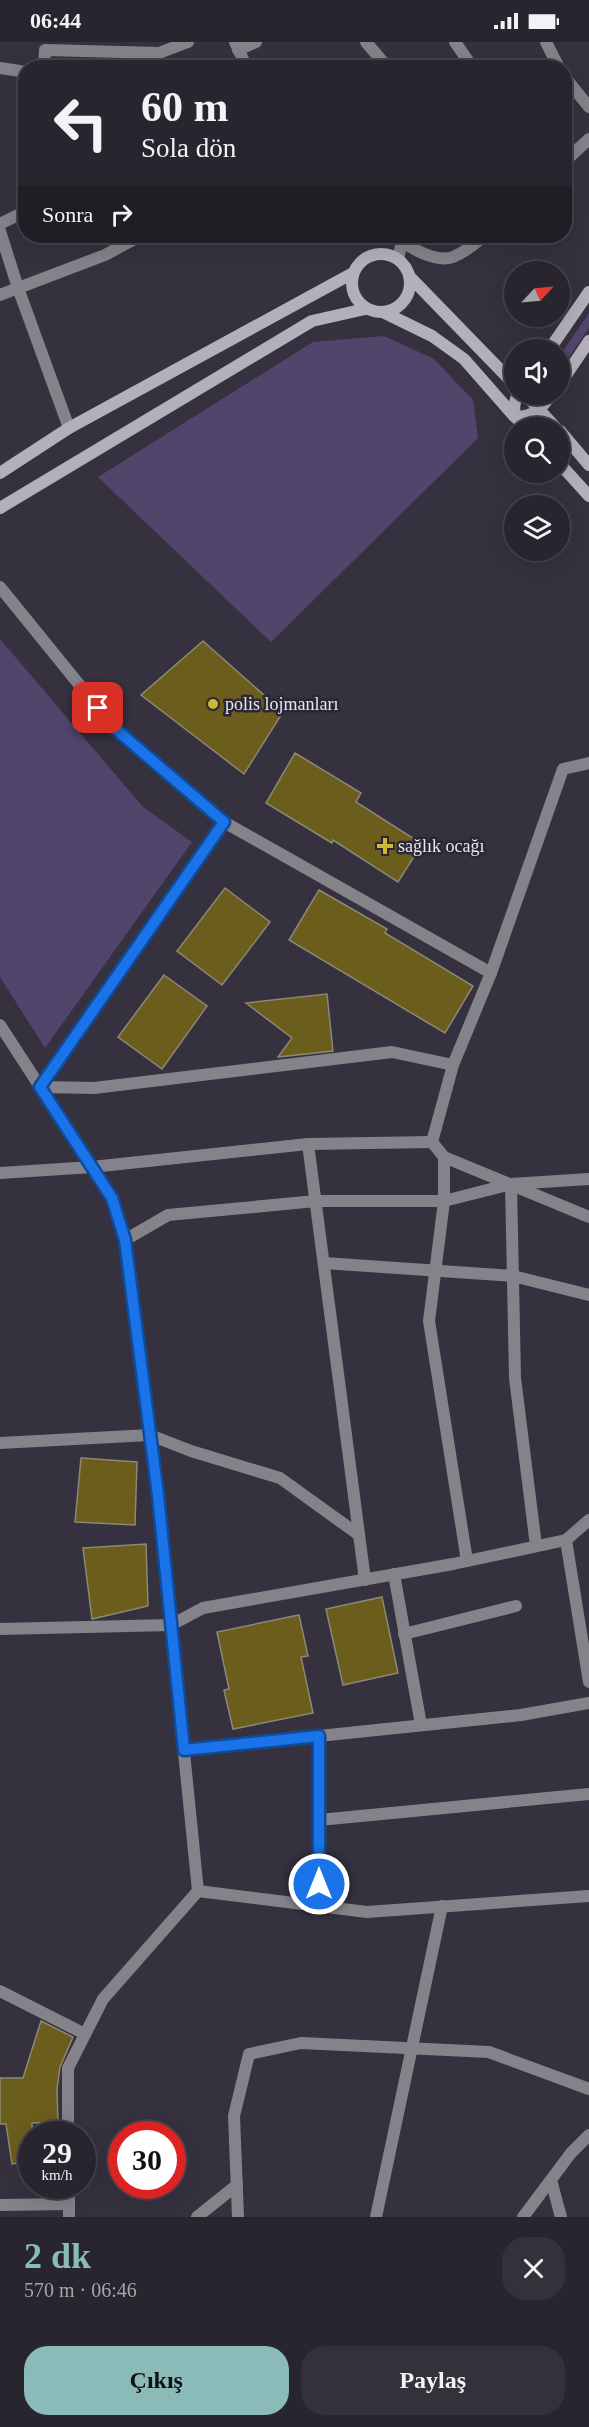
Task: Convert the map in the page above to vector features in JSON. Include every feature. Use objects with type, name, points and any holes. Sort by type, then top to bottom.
[{"type":"main road","points":[[0,472],[69,428],[353,273],[361,262],[372,255],[385,254],[398,259],[406,267],[410,277],[504,374]]},
{"type":"main road","points":[[353,273],[353,293],[365,309]]},
{"type":"main road","points":[[385,313],[400,307],[409,294],[410,277]]},
{"type":"main road","points":[[557,339],[589,292]]},
{"type":"main road","points":[[0,508],[312,321],[365,309],[385,313],[432,336],[464,359],[515,417]]},
{"type":"main road","points":[[570,369],[589,341]]},
{"type":"main road","points":[[515,405],[515,417]]},
{"type":"main road","points":[[536,405],[547,417]]},
{"type":"main road","points":[[515,417],[530,416],[541,410],[544,405]]},
{"type":"main road","points":[[570,443],[589,465]]},
{"type":"main road","points":[[570,475],[589,496]]},
{"type":"street","points":[[44,60],[45,50],[159,53],[188,42]]},
{"type":"street","points":[[242,60],[236,46],[256,42]]},
{"type":"street","points":[[366,42],[381,60]]},
{"type":"street","points":[[455,42],[467,60]]},
{"type":"street","points":[[546,42],[555,60]]},
{"type":"street","points":[[0,69],[18,71]]},
{"type":"street","points":[[572,86],[589,107]]},
{"type":"street","points":[[572,155],[589,139]]},
{"type":"street","points":[[0,224],[18,215]]},
{"type":"street","points":[[0,231],[18,288],[69,428]]},
{"type":"street","points":[[0,295],[105,255],[127,243]]},
{"type":"street","points":[[398,259],[400,243]]},
{"type":"street","points":[[406,243],[427,256],[451,258],[474,243]]},
{"type":"street","points":[[0,587],[112,726],[224,822],[491,973]]},
{"type":"street","points":[[432,1142],[453,1065],[491,973],[563,769],[589,763]]},
{"type":"street","points":[[40,1087],[224,822]]},
{"type":"street","points":[[0,1025],[112,1198],[125,1240],[150,1435],[198,1892],[103,1999],[68,2068],[68,2121]]},
{"type":"street","points":[[40,1087],[94,1088],[392,1052],[453,1065]]},
{"type":"street","points":[[0,1173],[92,1167],[308,1144],[432,1142]]},
{"type":"street","points":[[432,1142],[444,1157],[589,1217]]},
{"type":"street","points":[[308,1144],[365,1580]]},
{"type":"street","points":[[444,1157],[444,1201],[429,1321],[467,1561]]},
{"type":"street","points":[[125,1240],[168,1215],[316,1201],[444,1201],[511,1184],[589,1179]]},
{"type":"street","points":[[511,1184],[515,1378],[536,1546]]},
{"type":"street","points":[[324,1263],[513,1276],[589,1295]]},
{"type":"street","points":[[0,1443],[150,1435],[191,1451],[280,1478],[359,1535]]},
{"type":"street","points":[[0,1629],[171,1625],[203,1608],[467,1561],[566,1540],[589,1520]]},
{"type":"street","points":[[566,1540],[589,1682]]},
{"type":"street","points":[[394,1574],[421,1725]]},
{"type":"street","points":[[404,1634],[516,1606]]},
{"type":"street","points":[[184,1750],[521,1715],[589,1703]]},
{"type":"street","points":[[319,1736],[319,1906]]},
{"type":"street","points":[[319,1820],[589,1794]]},
{"type":"street","points":[[198,1892],[367,1912],[589,1896]]},
{"type":"street","points":[[376,2217],[414,2048],[442,1906]]},
{"type":"street","points":[[0,1990],[85,2034]]},
{"type":"street","points":[[238,2217],[234,2116],[249,2054],[301,2043],[489,2052],[589,2089]]},
{"type":"street","points":[[523,2217],[571,2153],[589,2135]]},
{"type":"street","points":[[550,2180],[561,2217]]},
{"type":"street","points":[[197,2217],[237,2185]]},
{"type":"street","points":[[0,2205],[69,2211]]},
{"type":"shaded area","points":[[589,313],[589,328],[570,356],[570,341]]},
{"type":"shaded area","points":[[384,336],[434,359],[473,400],[478,438],[271,642],[98,477],[313,342]]},
{"type":"shaded area","points":[[0,639],[143,807],[192,842],[45,1048],[0,977]]},
{"type":"building","name":"polis lojmanları","points":[[203,641],[283,712],[244,774],[141,695]]},
{"type":"building","points":[[295,753],[361,793],[356,802],[422,844],[398,882],[333,840],[332,843],[266,803]]},
{"type":"building","points":[[225,888],[270,922],[222,985],[177,951]]},
{"type":"building","points":[[319,890],[387,929],[385,933],[473,986],[445,1033],[289,940]]},
{"type":"building","points":[[164,975],[207,1006],[162,1069],[118,1037]]},
{"type":"building","points":[[327,994],[333,1051],[278,1057],[292,1038],[246,1003]]},
{"type":"building","points":[[81,1458],[137,1462],[135,1525],[75,1522]]},
{"type":"building","points":[[146,1544],[148,1606],[92,1619],[83,1548]]},
{"type":"building","points":[[382,1597],[398,1673],[343,1685],[326,1609]]},
{"type":"building","points":[[299,1615],[308,1656],[301,1657],[313,1713],[233,1729],[224,1690],[229,1689],[217,1632]]},
{"type":"building","points":[[41,2021],[73,2037],[60,2067],[57,2089],[58,2121],[18,2121],[18,2163],[12,2164],[6,2124],[0,2124],[0,2078],[23,2078]]},
{"type":"place","name":"polis lojmanları","points":[[213,704]]},
{"type":"place","name":"sağlık ocağı","points":[[385,846]]},
{"type":"route","points":[[98,708],[112,726],[224,822],[40,1087],[112,1198],[125,1240],[158,1495],[184,1750],[319,1736],[319,1884]]}]
